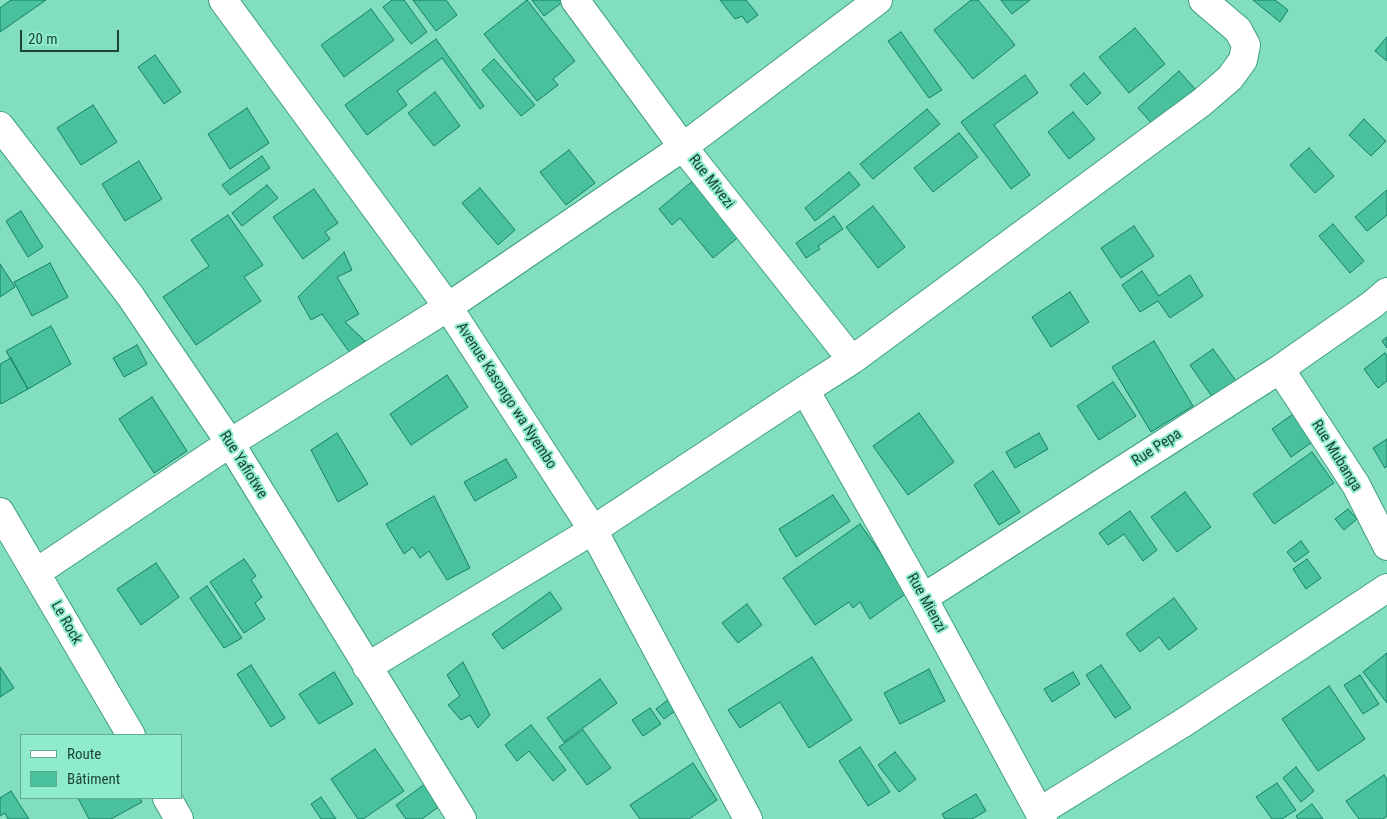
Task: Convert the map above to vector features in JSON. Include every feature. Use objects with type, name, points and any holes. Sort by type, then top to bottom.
[{"type":"street","name":"Avenue Kasongo wa Nyembo","points":[[223,0],[448,307],[593,530],[748,819]]},
{"type":"street","name":"Rue Mivezi","points":[[575,0],[684,146],[852,360]]},
{"type":"street","points":[[37,572],[230,443],[448,307],[684,146],[878,0]]},
{"type":"street","points":[[367,667],[593,530],[852,360],[1201,103],[1230,78],[1243,60],[1246,45],[1238,30],[1203,0]]},
{"type":"street","name":"Rue Yafiotwe","points":[[0,126],[129,294],[230,443],[462,819]]},
{"type":"street","name":"Rue Pepa","points":[[923,598],[1280,369],[1373,304],[1387,292]]},
{"type":"street","name":"Rue Mubanga","points":[[1280,369],[1356,485],[1387,546]]},
{"type":"street","name":"Rue Mienzi","points":[[804,390],[923,598],[1041,815]]},
{"type":"street","name":"Le Rock","points":[[0,512],[37,572],[130,734]]},
{"type":"street","points":[[1041,815],[1387,588]]},
{"type":"street","points":[[168,799],[179,819]]},
{"type":"building","points":[[11,0],[46,0],[0,32],[0,8]]},
{"type":"building","points":[[392,0],[404,0],[427,32],[411,44],[383,7]]},
{"type":"building","points":[[413,0],[446,0],[457,15],[436,31]]},
{"type":"building","points":[[527,0],[575,61],[553,79],[558,85],[537,101],[484,34]]},
{"type":"building","points":[[532,0],[563,0],[564,1],[544,16]]},
{"type":"building","points":[[720,0],[746,0],[758,15],[747,23],[742,16],[735,19]]},
{"type":"building","points":[[971,0],[978,0],[1015,45],[973,79],[934,30]]},
{"type":"building","points":[[1001,0],[1030,0],[1012,14]]},
{"type":"building","points":[[1253,0],[1275,0],[1288,10],[1280,22]]},
{"type":"building","points":[[371,9],[394,40],[344,77],[321,45]]},
{"type":"building","points":[[1135,28],[1165,64],[1129,93],[1099,57]]},
{"type":"building","points":[[901,32],[942,90],[929,98],[888,41]]},
{"type":"building","points":[[1387,37],[1387,61],[1375,51]]},
{"type":"building","points":[[436,39],[484,106],[480,109],[442,58],[397,91],[407,105],[367,135],[345,105]]},
{"type":"building","points":[[155,55],[181,92],[164,104],[138,67]]},
{"type":"building","points":[[494,59],[535,105],[521,116],[482,70]]},
{"type":"building","points":[[1179,71],[1195,89],[1154,126],[1138,108]]},
{"type":"building","points":[[1084,73],[1101,93],[1087,105],[1070,85]]},
{"type":"building","points":[[1025,75],[1038,93],[994,125],[1030,175],[1011,189],[961,122]]},
{"type":"building","points":[[435,92],[460,126],[434,146],[408,113]]},
{"type":"building","points":[[93,105],[117,142],[81,165],[57,128]]},
{"type":"building","points":[[247,108],[269,143],[230,169],[208,134]]},
{"type":"building","points":[[927,109],[940,124],[873,179],[860,164]]},
{"type":"building","points":[[1073,112],[1095,139],[1069,159],[1048,132]]},
{"type":"building","points":[[1364,119],[1386,141],[1371,156],[1349,135]]},
{"type":"building","points":[[959,133],[978,157],[933,192],[914,168]]},
{"type":"building","points":[[1309,148],[1334,176],[1315,193],[1290,165]]},
{"type":"building","points":[[569,150],[595,183],[566,205],[540,172]]},
{"type":"building","points":[[262,156],[270,168],[230,195],[222,185]]},
{"type":"building","points":[[139,161],[162,199],[125,221],[102,184]]},
{"type":"building","points":[[849,172],[860,185],[815,221],[805,208]]},
{"type":"building","points":[[695,179],[741,235],[713,258],[680,218],[672,225],[659,209]]},
{"type":"building","points":[[267,185],[278,198],[242,226],[232,213]]},
{"type":"building","points":[[480,188],[515,230],[498,245],[462,203]]},
{"type":"building","points":[[314,189],[338,223],[325,232],[330,239],[303,259],[273,217]]},
{"type":"building","points":[[1387,190],[1387,215],[1367,231],[1355,217]]},
{"type":"building","points":[[873,206],[905,247],[878,268],[846,227]]},
{"type":"building","points":[[21,211],[43,247],[28,257],[6,221]]},
{"type":"building","points":[[228,215],[263,265],[244,277],[261,301],[196,345],[163,297],[209,266],[191,240]]},
{"type":"building","points":[[834,216],[843,229],[818,246],[820,249],[806,258],[796,243]]},
{"type":"building","points":[[1333,224],[1364,261],[1350,273],[1319,236]]},
{"type":"building","points":[[1134,226],[1154,256],[1121,278],[1101,248]]},
{"type":"building","points":[[344,252],[352,270],[337,277],[359,314],[345,322],[365,341],[350,353],[322,314],[311,320],[298,297]]},
{"type":"building","points":[[50,263],[68,297],[32,316],[14,282]]},
{"type":"building","points":[[0,264],[15,287],[0,297]]},
{"type":"building","points":[[1142,271],[1159,296],[1190,275],[1203,296],[1170,318],[1158,301],[1140,312],[1122,285]]},
{"type":"building","points":[[1070,292],[1089,322],[1051,347],[1032,317]]},
{"type":"building","points":[[51,326],[71,364],[28,389],[6,351]]},
{"type":"building","points":[[1387,337],[1387,348],[1382,341]]},
{"type":"building","points":[[1154,341],[1193,406],[1151,432],[1112,367]]},
{"type":"building","points":[[137,345],[147,364],[124,377],[113,358]]},
{"type":"building","points":[[1213,349],[1239,385],[1215,401],[1190,365]]},
{"type":"building","points":[[1385,353],[1387,356],[1387,381],[1378,388],[1364,369]]},
{"type":"building","points":[[11,358],[28,389],[1,404],[0,364]]},
{"type":"building","points":[[447,375],[468,407],[411,445],[390,414]]},
{"type":"building","points":[[1113,382],[1136,416],[1099,440],[1077,406]]},
{"type":"building","points":[[152,397],[187,451],[154,473],[119,419]]},
{"type":"building","points":[[1299,410],[1318,438],[1291,457],[1272,429]]},
{"type":"building","points":[[919,413],[954,462],[908,495],[873,446]]},
{"type":"building","points":[[337,433],[368,484],[338,502],[311,450]]},
{"type":"building","points":[[1039,433],[1048,449],[1015,468],[1006,452]]},
{"type":"building","points":[[1387,439],[1387,466],[1385,468],[1373,448]]},
{"type":"building","points":[[1312,452],[1334,483],[1274,524],[1253,494]]},
{"type":"building","points":[[506,459],[517,477],[475,501],[464,482]]},
{"type":"building","points":[[993,471],[1020,512],[999,525],[974,485]]},
{"type":"building","points":[[1185,492],[1211,527],[1177,552],[1151,517]]},
{"type":"building","points":[[833,495],[850,521],[796,557],[779,529]]},
{"type":"building","points":[[434,496],[470,568],[447,580],[429,551],[420,558],[413,547],[404,554],[386,524]]},
{"type":"building","points":[[1348,509],[1357,519],[1344,530],[1335,519]]},
{"type":"building","points":[[1130,511],[1157,550],[1143,561],[1124,534],[1108,545],[1099,533]]},
{"type":"building","points":[[860,524],[908,592],[870,619],[860,602],[853,608],[849,602],[815,625],[783,578]]},
{"type":"building","points":[[1301,541],[1309,552],[1295,562],[1287,552]]},
{"type":"building","points":[[244,559],[256,576],[251,580],[262,597],[255,603],[265,619],[244,633],[210,582]]},
{"type":"building","points":[[1307,559],[1321,578],[1306,589],[1293,569]]},
{"type":"building","points":[[156,563],[179,597],[141,625],[117,589]]},
{"type":"building","points":[[207,586],[242,638],[224,648],[190,598]]},
{"type":"building","points":[[550,592],[562,609],[503,649],[492,634]]},
{"type":"building","points":[[1174,598],[1197,629],[1169,650],[1159,637],[1140,652],[1126,634]]},
{"type":"building","points":[[747,604],[762,625],[738,643],[722,623]]},
{"type":"building","points":[[1387,653],[1387,703],[1363,672]]},
{"type":"building","points":[[812,657],[852,720],[809,748],[780,702],[740,728],[728,710]]},
{"type":"building","points":[[463,662],[490,715],[478,728],[470,715],[461,720],[448,705],[460,696],[447,675]]},
{"type":"building","points":[[251,665],[285,718],[271,727],[237,674]]},
{"type":"building","points":[[1101,665],[1131,708],[1115,718],[1086,675]]},
{"type":"building","points":[[0,667],[14,688],[0,697]]},
{"type":"building","points":[[929,669],[945,701],[900,724],[884,693]]},
{"type":"building","points":[[334,672],[353,704],[319,724],[299,694]]},
{"type":"building","points":[[1073,672],[1080,684],[1052,702],[1044,689]]},
{"type":"building","points":[[1360,675],[1379,704],[1363,714],[1344,685]]},
{"type":"building","points":[[600,679],[617,703],[564,742],[547,718]]},
{"type":"building","points":[[1329,686],[1365,739],[1318,771],[1282,719]]},
{"type":"building","points":[[668,700],[675,711],[664,719],[656,709]]},
{"type":"building","points":[[650,708],[661,724],[643,736],[632,720]]},
{"type":"building","points":[[531,725],[566,770],[553,781],[529,751],[517,761],[505,745]]},
{"type":"building","points":[[583,730],[611,768],[587,785],[559,747]]},
{"type":"building","points":[[860,747],[890,792],[868,806],[839,761]]},
{"type":"building","points":[[375,749],[404,791],[363,819],[358,819],[331,779]]},
{"type":"building","points":[[895,752],[916,779],[899,792],[878,765]]},
{"type":"building","points":[[693,763],[717,800],[689,819],[640,819],[630,805]]},
{"type":"building","points":[[1296,767],[1314,791],[1301,802],[1283,778]]},
{"type":"building","points":[[1384,775],[1387,779],[1387,816],[1383,819],[1359,819],[1346,801]]},
{"type":"building","points":[[1277,783],[1296,810],[1282,819],[1272,819],[1256,797]]},
{"type":"building","points":[[425,784],[441,805],[422,819],[406,819],[396,805]]},
{"type":"building","points":[[11,791],[29,819],[8,819],[5,813],[0,816],[0,798]]},
{"type":"building","points":[[976,794],[986,811],[972,819],[945,819],[942,814]]},
{"type":"building","points":[[321,797],[336,819],[321,819],[311,804]]},
{"type":"building","points":[[79,799],[140,799],[142,802],[111,819],[89,819]]},
{"type":"building","points":[[1312,804],[1323,819],[1298,819],[1296,816]]}]
